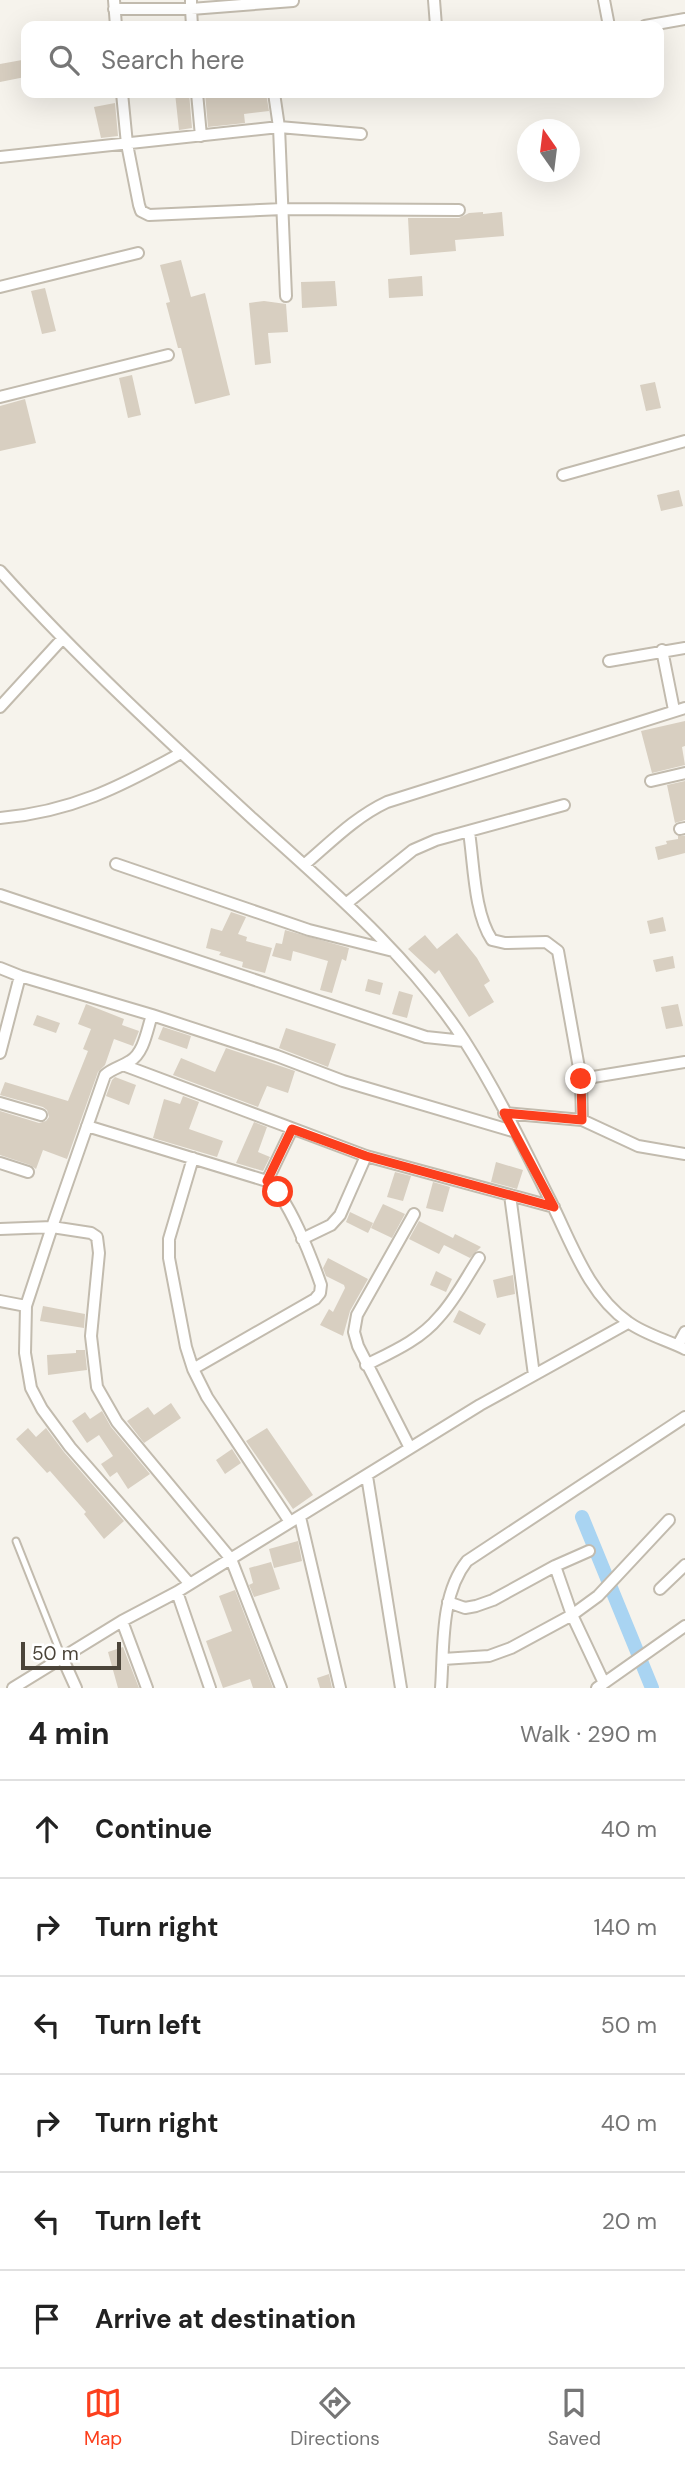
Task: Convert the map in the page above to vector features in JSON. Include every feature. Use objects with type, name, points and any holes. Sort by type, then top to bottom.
[{"type":"street","points":[[434,0],[436,21]]},
{"type":"street","points":[[604,0],[608,21]]},
{"type":"street","points":[[114,5],[293,1]]},
{"type":"street","points":[[664,23],[685,19]]},
{"type":"street","points":[[122,98],[127,144],[139,205],[141,211],[149,215],[283,209],[459,210]]},
{"type":"street","points":[[197,98],[201,136]]},
{"type":"street","points":[[275,98],[279,127],[286,296]]},
{"type":"street","points":[[0,157],[279,127],[361,134]]},
{"type":"street","points":[[0,287],[138,253]]},
{"type":"street","points":[[0,397],[168,355]]},
{"type":"street","points":[[563,475],[685,441]]},
{"type":"street","points":[[2,575],[181,753],[347,903],[393,951],[427,990],[464,1041],[516,1132],[584,1272],[602,1297],[628,1322],[681,1347],[685,1332]]},
{"type":"street","points":[[0,707],[63,638]]},
{"type":"street","points":[[609,661],[685,648]]},
{"type":"street","points":[[304,866],[355,821],[387,802],[680,709],[662,650]]},
{"type":"street","points":[[0,818],[75,805],[125,785],[181,753]]},
{"type":"street","points":[[651,781],[685,773]]},
{"type":"street","points":[[347,903],[413,850],[436,840],[564,805]]},
{"type":"street","points":[[469,832],[481,913],[485,929],[492,940],[505,943],[546,942],[558,951],[581,1079],[582,1120]]},
{"type":"street","points":[[116,864],[309,930],[393,951]]},
{"type":"street","points":[[0,895],[426,1037],[464,1041]]},
{"type":"street","points":[[0,968],[277,1056],[343,1081],[516,1132]]},
{"type":"street","points":[[0,1053],[3,1031],[20,976]]},
{"type":"street","points":[[152,1015],[140,1052],[132,1061],[105,1075],[26,1306],[25,1353],[31,1388],[42,1409],[70,1447],[189,1583]]},
{"type":"street","points":[[581,1079],[685,1062]]},
{"type":"street","points":[[122,1065],[366,1156],[554,1207]]},
{"type":"street","points":[[0,1103],[41,1115]]},
{"type":"street","points":[[504,1113],[582,1120],[638,1146],[685,1154]]},
{"type":"street","points":[[87,1126],[267,1181],[278,1192],[302,1239],[321,1285],[320,1293],[315,1299],[193,1369]]},
{"type":"street","points":[[267,1181],[292,1129]]},
{"type":"street","points":[[302,1239],[331,1225],[340,1215],[366,1156]]},
{"type":"street","points":[[193,1158],[169,1239],[169,1258],[186,1348],[207,1397],[295,1519],[340,1688]]},
{"type":"street","points":[[0,1163],[28,1172]]},
{"type":"street","points":[[510,1195],[534,1375]]},
{"type":"street","points":[[410,1448],[366,1365],[355,1338],[354,1324],[414,1214]]},
{"type":"street","points":[[0,1229],[52,1227],[91,1233],[97,1237],[99,1244],[90,1336],[97,1387],[117,1422],[231,1559],[281,1688]]},
{"type":"street","points":[[366,1365],[401,1348],[422,1334],[440,1317],[479,1258]]},
{"type":"street","points":[[0,1301],[26,1306]]},
{"type":"street","points":[[13,1688],[122,1621],[177,1592],[480,1405],[628,1322]]},
{"type":"street","points":[[441,1688],[448,1602],[457,1573],[467,1561],[685,1417]]},
{"type":"street","points":[[367,1476],[401,1688]]},
{"type":"street","points":[[443,1659],[489,1656],[511,1648],[572,1615],[598,1596],[669,1520]]},
{"type":"street","points":[[448,1602],[465,1608],[494,1600],[555,1566],[589,1552]]},
{"type":"street","points":[[555,1566],[601,1685],[685,1626]]},
{"type":"street","points":[[660,1590],[685,1566]]},
{"type":"street","points":[[177,1592],[210,1688]]},
{"type":"street","points":[[122,1621],[147,1688]]},
{"type":"street","points":[[62,1657],[76,1688]]},
{"type":"lane","points":[[16,1541],[62,1657]]},
{"type":"building","points":[[21,60],[21,78],[0,82],[0,64]]},
{"type":"building","points":[[176,98],[189,98],[192,128],[179,130]]},
{"type":"building","points":[[205,98],[267,98],[269,111],[244,114],[245,123],[208,127]]},
{"type":"building","points":[[115,103],[118,136],[101,138],[94,107]]},
{"type":"building","points":[[502,212],[504,236],[455,240],[456,251],[410,255],[408,218],[459,218],[469,213]]},
{"type":"building","points":[[181,260],[191,297],[205,293],[230,395],[195,404],[166,303],[170,302],[160,265]]},
{"type":"building","points":[[422,276],[423,296],[389,298],[388,279]]},
{"type":"building","points":[[335,281],[337,306],[302,308],[301,282]]},
{"type":"building","points":[[45,288],[56,331],[42,334],[31,291]]},
{"type":"building","points":[[264,301],[286,304],[288,332],[268,333],[271,363],[255,365],[249,303]]},
{"type":"building","points":[[132,375],[141,415],[128,418],[119,378]]},
{"type":"building","points":[[655,382],[661,408],[646,411],[640,385]]},
{"type":"building","points":[[25,399],[36,443],[0,451],[0,406]]},
{"type":"building","points":[[679,490],[683,506],[661,511],[657,495]]},
{"type":"building","points":[[685,721],[685,746],[682,747],[685,765],[652,773],[641,731]]},
{"type":"building","points":[[685,781],[685,820],[675,823],[667,785]]},
{"type":"building","points":[[678,836],[685,836],[685,853],[658,860],[655,847],[678,839]]},
{"type":"building","points":[[231,912],[246,917],[238,934],[247,937],[246,941],[272,948],[265,973],[242,967],[243,962],[206,948],[211,928],[222,931]]},
{"type":"building","points":[[663,917],[666,931],[650,934],[647,921]]},
{"type":"building","points":[[285,930],[349,948],[346,961],[342,959],[332,993],[320,990],[328,961],[293,951],[291,961],[272,956],[276,943],[282,944]]},
{"type":"building","points":[[457,933],[477,958],[490,981],[484,985],[494,1002],[469,1017],[439,970],[435,974],[408,949],[425,935],[437,949]]},
{"type":"building","points":[[673,956],[675,968],[656,972],[653,960]]},
{"type":"building","points":[[368,979],[383,983],[380,995],[365,991]]},
{"type":"building","points":[[399,991],[413,995],[407,1018],[392,1014]]},
{"type":"building","points":[[86,1004],[124,1019],[122,1025],[139,1031],[133,1046],[114,1039],[105,1065],[98,1072],[67,1159],[43,1150],[36,1169],[0,1155],[0,1111],[39,1123],[49,1117],[43,1107],[0,1095],[5,1082],[68,1101],[88,1051],[83,1049],[91,1029],[78,1024]]},
{"type":"building","points":[[678,1004],[683,1026],[666,1029],[661,1007]]},
{"type":"building","points":[[37,1015],[60,1023],[56,1033],[33,1025]]},
{"type":"building","points":[[163,1027],[191,1036],[187,1049],[158,1039]]},
{"type":"building","points":[[286,1028],[336,1044],[328,1067],[279,1048]]},
{"type":"building","points":[[226,1048],[295,1071],[288,1093],[267,1086],[258,1107],[173,1075],[181,1058],[215,1072]]},
{"type":"building","points":[[115,1077],[136,1085],[129,1105],[106,1096]]},
{"type":"building","points":[[183,1096],[199,1102],[189,1129],[223,1141],[217,1157],[153,1138],[164,1099],[180,1104]]},
{"type":"building","points":[[254,1122],[267,1127],[258,1152],[270,1157],[263,1171],[236,1163]]},
{"type":"building","points":[[496,1162],[523,1170],[517,1189],[491,1182]]},
{"type":"building","points":[[395,1172],[411,1176],[403,1201],[387,1197]]},
{"type":"building","points":[[433,1182],[450,1187],[443,1212],[426,1208]]},
{"type":"building","points":[[383,1204],[405,1214],[392,1238],[371,1228]]},
{"type":"building","points":[[350,1212],[373,1223],[368,1233],[346,1222]]},
{"type":"building","points":[[419,1221],[453,1238],[455,1234],[481,1247],[470,1258],[444,1245],[439,1254],[409,1239]]},
{"type":"building","points":[[328,1258],[368,1279],[350,1311],[343,1336],[320,1325],[329,1309],[333,1312],[345,1288],[326,1276],[323,1268]]},
{"type":"building","points":[[436,1271],[452,1279],[446,1292],[430,1285]]},
{"type":"building","points":[[513,1275],[515,1294],[497,1298],[493,1280]]},
{"type":"building","points":[[43,1306],[85,1314],[84,1328],[40,1321]]},
{"type":"building","points":[[459,1310],[486,1324],[480,1335],[453,1322]]},
{"type":"building","points":[[76,1350],[85,1350],[87,1370],[48,1375],[47,1355],[76,1353]]},
{"type":"building","points":[[171,1403],[181,1418],[144,1443],[127,1421],[148,1407],[154,1415]]},
{"type":"building","points":[[102,1411],[111,1427],[150,1474],[128,1489],[117,1472],[110,1477],[101,1464],[113,1456],[99,1435],[87,1443],[72,1421],[85,1412],[90,1419]]},
{"type":"building","points":[[28,1428],[36,1437],[46,1428],[124,1521],[104,1539],[84,1514],[86,1512],[50,1471],[47,1473],[16,1439]]},
{"type":"building","points":[[267,1428],[313,1495],[293,1509],[246,1441]]},
{"type":"building","points":[[232,1449],[241,1463],[225,1474],[216,1460]]},
{"type":"building","points":[[298,1541],[302,1561],[274,1568],[269,1549]]},
{"type":"building","points":[[271,1562],[280,1589],[254,1597],[249,1585],[253,1583],[249,1568]]},
{"type":"building","points":[[235,1590],[273,1688],[253,1688],[250,1679],[223,1688],[206,1641],[232,1631],[219,1596]]},
{"type":"building","points":[[123,1647],[139,1688],[118,1688],[108,1652]]},
{"type":"building","points":[[329,1674],[332,1688],[320,1688],[317,1678]]},
{"type":"waterway","points":[[582,1517],[652,1688]]},
{"type":"route","points":[[278,1192],[267,1181],[292,1129],[366,1156],[554,1207],[504,1113],[582,1120],[581,1079]]}]
